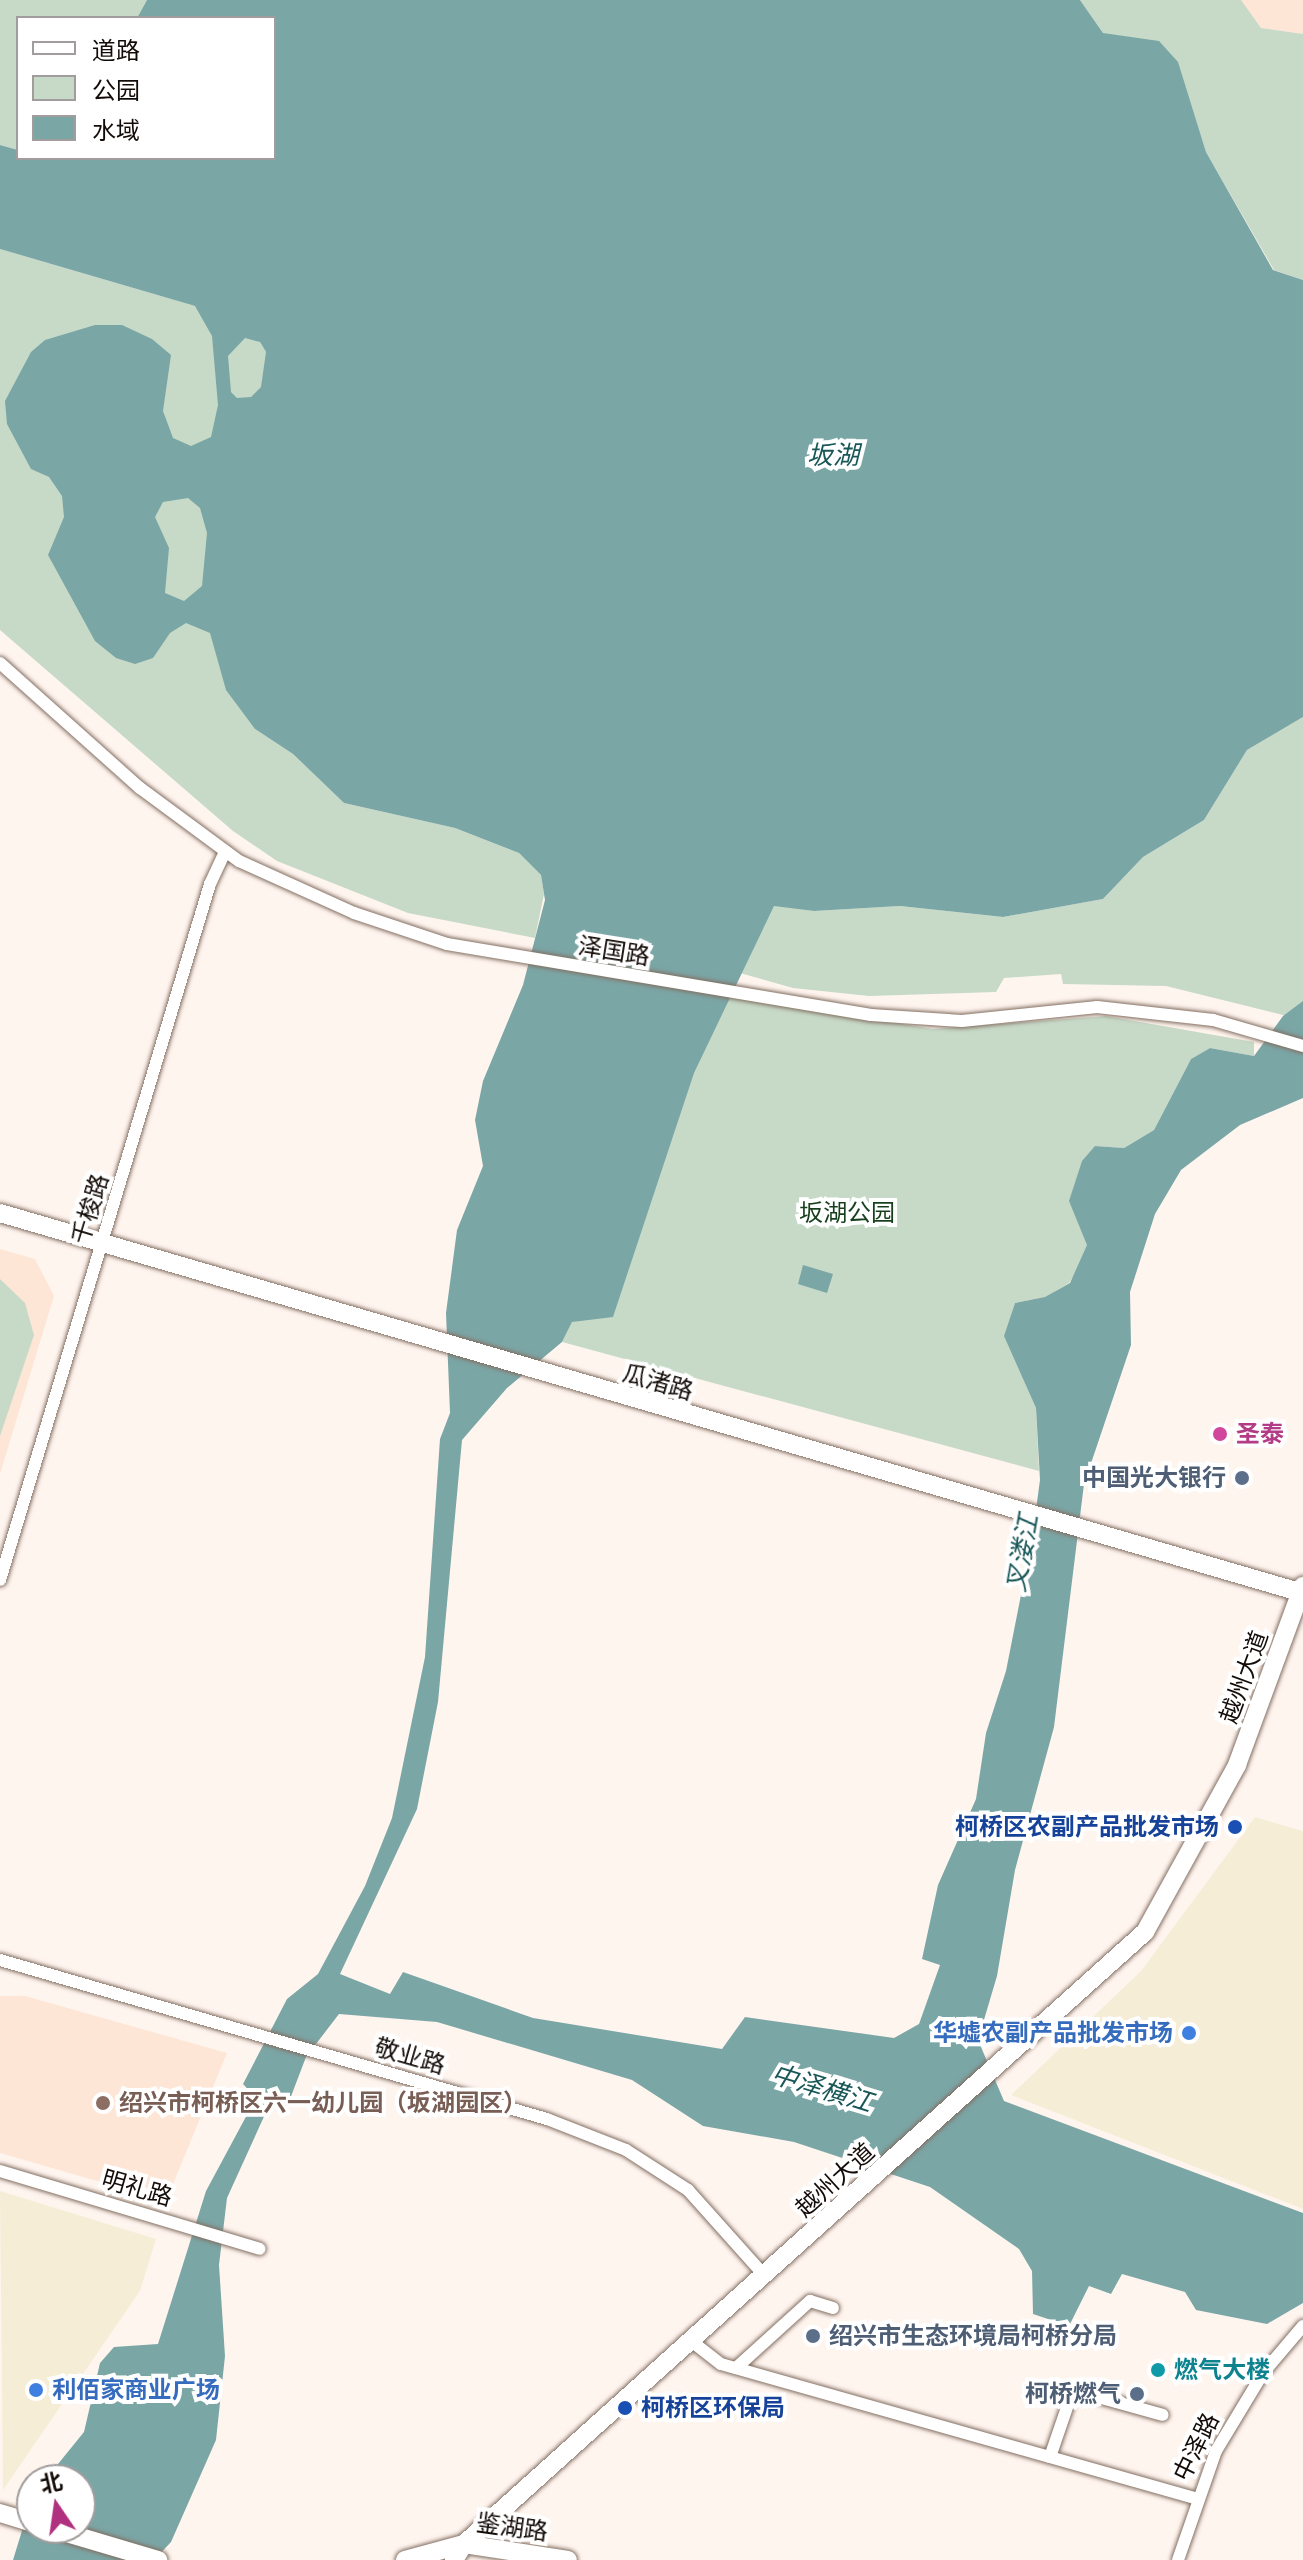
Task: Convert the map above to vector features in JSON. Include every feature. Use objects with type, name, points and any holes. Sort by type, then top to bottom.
[{"type":"street","name":"泽国路","points":[[0,663],[140,788],[225,852],[354,913],[447,944],[871,1015],[962,1021],[1097,1007],[1176,1014],[1303,1046]]},
{"type":"street","name":"千梭路","points":[[0,1580],[210,884],[225,852]]},
{"type":"street","name":"瓜渚路","points":[[0,1213],[551,1377],[1302,1591]]},
{"type":"street","name":"越州大道","points":[[459,2552],[763,2274],[1070,2003],[1145,1932],[1237,1765],[1302,1591]]},
{"type":"street","name":"敬业路","points":[[0,1960],[547,2119],[626,2150],[688,2190],[763,2274]]},
{"type":"street","name":"明礼路","points":[[0,2171],[260,2249]]},
{"type":"street","points":[[736,2368],[810,2301],[833,2308]]},
{"type":"street","name":"中泽路","points":[[1178,2560],[1196,2498],[1241,2407],[1303,2326]]},
{"type":"street","points":[[690,2340],[721,2364],[1196,2498]]},
{"type":"street","points":[[1050,2457],[1073,2390],[1163,2415]]},
{"type":"street","points":[[96,2542],[158,2560]]},
{"type":"street","name":"鉴湖路","points":[[405,2560],[459,2552],[568,2560]]},
{"type":"shaded area","points":[[1239,0],[1303,0],[1303,34],[1261,28]]},
{"type":"shaded area","points":[[0,1249],[35,1259],[54,1296],[0,1474]]},
{"type":"shaded area","name":"华墟农副产品批发市场","points":[[1255,1817],[1303,1831],[1303,2209],[1011,2095],[1141,1971]]},
{"type":"shaded area","name":"绍兴市柯桥区六一幼儿园（坂湖园区）","points":[[0,1996],[25,1996],[227,2053],[166,2201],[0,2153]]},
{"type":"shaded area","name":"利佰家商业广场","points":[[0,2191],[156,2239],[140,2291],[21,2464],[16,2464],[16,2471],[3,2490]]},
{"type":"green space","points":[[0,0],[147,0],[138,16],[16,16],[16,149],[0,145]]},
{"type":"green space","points":[[1080,0],[1241,0],[1261,28],[1303,34],[1303,280],[1274,270],[1206,152],[1177,62],[1103,33]]},
{"type":"green space","points":[[0,249],[195,306],[260,342],[266,352],[255,729],[293,754],[344,803],[455,828],[519,853],[541,875],[544,894],[535,938],[408,913],[277,861],[233,831],[0,630]]},
{"type":"green space","points":[[1303,717],[1303,1020],[1166,986],[1063,984],[1061,974],[1004,978],[996,992],[869,996],[793,988],[740,973],[774,905],[814,911],[900,906],[1003,917],[1103,899],[1143,857],[1204,820],[1247,750]]},
{"type":"green space","name":"坂湖公园","points":[[730,996],[933,1029],[1106,1016],[1254,1042],[1254,1056],[1210,1048],[1191,1059],[1154,1130],[1124,1148],[1095,1146],[1090,1251],[1069,1283],[1046,1297],[1015,1303],[1005,1336],[1036,1408],[1039,1471],[562,1342]]},
{"type":"green space","points":[[0,1279],[25,1303],[34,1335],[0,1436]]},
{"type":"water","name":"坂湖","points":[[147,0],[1080,0],[1103,33],[1159,41],[1178,62],[1206,152],[1273,270],[1303,280],[1303,717],[1247,750],[1204,820],[1143,857],[1103,899],[1003,917],[900,906],[814,911],[774,906],[694,1073],[613,1317],[572,1322],[562,1342],[507,1388],[462,1440],[438,1702],[417,1809],[340,1974],[390,1994],[403,1972],[533,2018],[722,2049],[745,2017],[894,2038],[919,2024],[940,1965],[922,1959],[938,1885],[976,1799],[986,1733],[1006,1671],[1032,1539],[1040,1480],[1036,1408],[1004,1336],[1015,1303],[1045,1297],[1070,1283],[1087,1245],[1069,1201],[1082,1161],[1095,1146],[1124,1148],[1154,1130],[1191,1059],[1210,1048],[1254,1056],[1283,1016],[1303,1001],[1303,1098],[1240,1125],[1181,1170],[1155,1214],[1130,1292],[1131,1345],[1084,1484],[1054,1727],[1015,1870],[997,1976],[978,2040],[1004,2101],[1303,2213],[1303,2303],[1267,2324],[1196,2310],[1185,2292],[1122,2274],[1111,2294],[1089,2286],[1069,2326],[1033,2314],[1032,2271],[1019,2249],[930,2187],[794,2142],[703,2126],[632,2080],[437,2022],[339,2014],[306,2057],[290,2099],[272,2099],[227,2198],[219,2265],[225,2356],[216,2440],[171,2542],[154,2560],[13,2560],[18,2544],[96,2544],[96,2464],[58,2464],[84,2432],[100,2363],[114,2347],[158,2344],[206,2191],[256,2098],[243,2084],[287,1999],[318,1974],[365,1886],[392,1818],[425,1657],[440,1439],[450,1413],[446,1313],[457,1230],[483,1166],[475,1120],[483,1081],[523,985],[545,900],[541,875],[519,853],[455,828],[344,803],[293,754],[255,729],[226,690],[210,633],[186,623],[170,633],[153,658],[135,664],[116,658],[95,641],[48,555],[64,517],[62,496],[49,477],[31,469],[7,424],[5,401],[31,352],[45,340],[95,325],[122,325],[152,339],[171,355],[163,411],[173,438],[191,446],[211,437],[218,405],[212,336],[195,306],[0,249],[0,145],[16,149],[16,160],[276,160],[276,16],[138,16]],"holes":[[[245,338],[260,342],[266,352],[261,387],[251,397],[237,398],[231,392],[228,356]],[[188,498],[200,508],[207,533],[202,586],[184,601],[165,593],[169,548],[155,517],[163,502]]]},
{"type":"water","points":[[803,1265],[833,1274],[827,1293],[798,1284]]},
{"type":"place","name":"圣泰","points":[[1220,1434]]},
{"type":"place","name":"中国光大银行","points":[[1242,1478]]},
{"type":"place","name":"柯桥区农副产品批发市场","points":[[1235,1827]]},
{"type":"place","name":"华墟农副产品批发市场","points":[[1189,2033]]},
{"type":"place","name":"绍兴市柯桥区六一幼儿园（坂湖园区）","points":[[103,2103]]},
{"type":"place","name":"绍兴市生态环境局柯桥分局","points":[[813,2336]]},
{"type":"place","name":"燃气大楼","points":[[1158,2370]]},
{"type":"place","name":"利佰家商业广场","points":[[36,2390]]},
{"type":"place","name":"柯桥燃气","points":[[1137,2394]]},
{"type":"place","name":"柯桥区环保局","points":[[625,2408]]},
{"type":"water label","name":"叉溇江","points":[[1022,1553]]},
{"type":"water label","name":"中泽横江","points":[[822,2088]]}]
